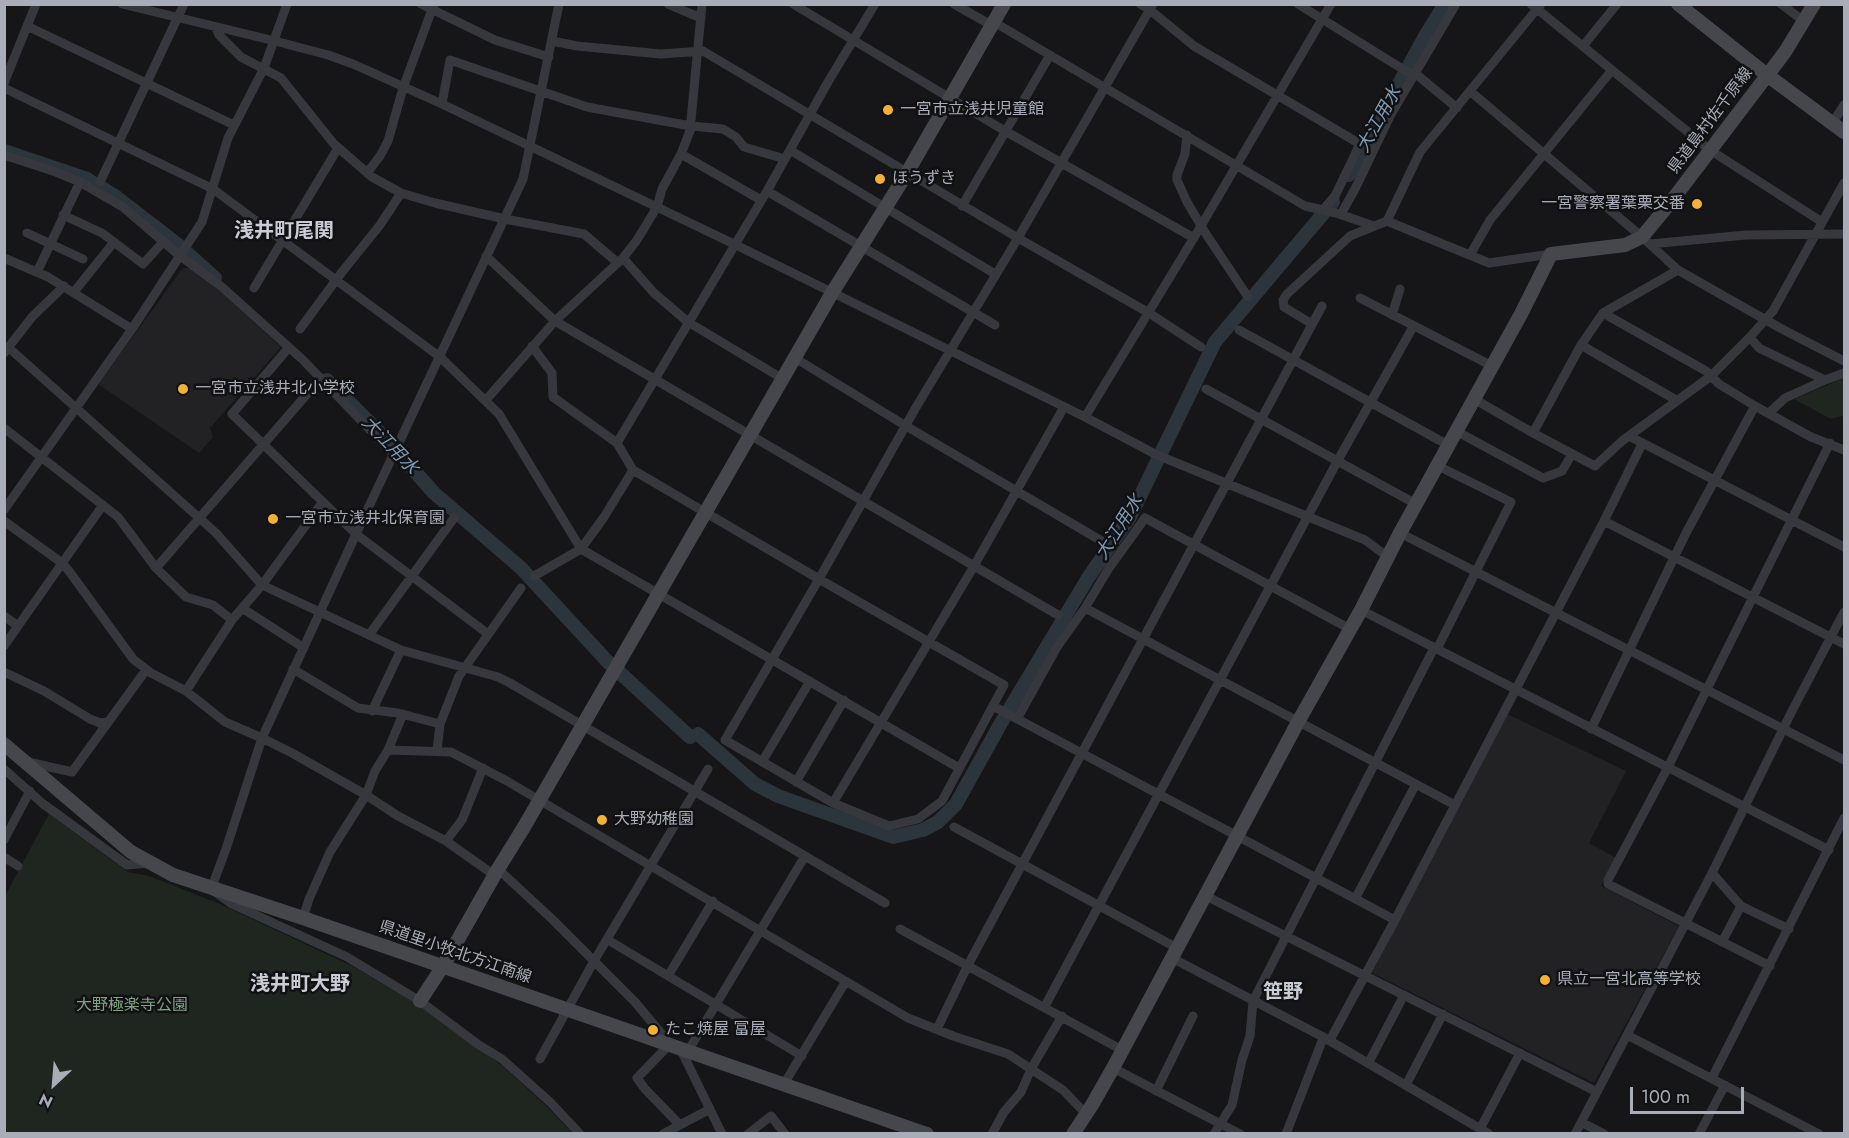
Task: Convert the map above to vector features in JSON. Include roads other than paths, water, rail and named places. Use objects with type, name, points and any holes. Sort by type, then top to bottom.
[{"type":"street","points":[[4,83],[36,4]]},
{"type":"street","points":[[122,4],[275,41],[352,64],[442,104],[734,244],[1160,456],[1365,540],[1388,557]]},
{"type":"street","points":[[100,182],[184,4]]},
{"type":"street","points":[[4,510],[132,329],[202,222],[228,138],[264,68],[287,4]]},
{"type":"street","points":[[421,4],[433,7],[495,40],[549,57]]},
{"type":"street","points":[[559,4],[523,179],[262,738],[212,889],[232,904],[347,957],[420,1001],[509,1065],[550,1102],[580,1134]]},
{"type":"street","points":[[668,4],[701,18]]},
{"type":"street","points":[[486,400],[555,321],[620,260],[637,240],[657,207],[662,189],[681,154],[691,126],[702,4]]},
{"type":"street","points":[[793,4],[1005,131],[1194,238]]},
{"type":"street","points":[[617,443],[875,4]]},
{"type":"street","points":[[954,4],[991,25],[999,25],[1305,206],[1374,226]]},
{"type":"street","points":[[420,1001],[443,966],[832,293],[906,173],[1004,4]]},
{"type":"street","points":[[1140,4],[1152,7],[1194,46],[1360,144],[1335,196],[1325,210]]},
{"type":"street","points":[[1298,4],[1409,72],[1456,108]]},
{"type":"street","points":[[1085,417],[1194,238],[1331,4]]},
{"type":"street","points":[[1338,214],[1355,189],[1409,72],[1456,4]]},
{"type":"street","points":[[1583,46],[1617,4]]},
{"type":"street","points":[[1678,4],[1767,75],[1845,132]]},
{"type":"street","points":[[1781,4],[1805,22]]},
{"type":"street","name":"県道島村佐千原線","points":[[1646,241],[1805,22],[1814,4]]},
{"type":"street","points":[[1387,221],[1420,152],[1536,6],[1710,150],[1822,222]]},
{"type":"street","points":[[367,173],[388,141],[403,88],[433,7]]},
{"type":"street","points":[[532,346],[552,373],[553,397],[617,443],[633,470],[819,579],[1004,685],[942,801],[918,819],[889,826],[833,803],[725,740],[819,579],[906,426],[1152,7]]},
{"type":"street","points":[[27,26],[234,125]]},
{"type":"street","points":[[216,28],[219,35],[241,57],[281,78],[338,148],[367,173],[401,193],[505,219],[584,234],[620,260],[687,322],[783,379]]},
{"type":"street","points":[[552,41],[577,46],[661,54],[703,51],[962,206],[1149,313],[1201,347]]},
{"type":"street","points":[[962,206],[1050,55]]},
{"type":"street","points":[[442,104],[450,60],[587,107],[691,126],[723,129],[744,147],[787,155],[884,207],[995,274]]},
{"type":"street","points":[[1470,255],[1490,220],[1612,70]]},
{"type":"street","points":[[4,88],[213,189],[440,357],[499,414],[581,549],[960,768]]},
{"type":"street","points":[[1470,91],[1545,153],[1678,270],[1845,361]]},
{"type":"street","points":[[1832,124],[1845,105]]},
{"type":"street","points":[[1187,135],[1185,154],[1177,180],[1186,202],[1248,297]]},
{"type":"street","points":[[254,288],[338,148]]},
{"type":"street","points":[[681,154],[861,246],[995,325]]},
{"type":"street","points":[[5,155],[80,182],[123,207],[164,242],[182,252],[222,287],[303,360],[395,452]]},
{"type":"street","points":[[37,272],[80,182]]},
{"type":"street","points":[[1474,399],[1595,466],[1629,436],[1711,376],[1766,319],[1845,183]]},
{"type":"street","points":[[300,329],[335,280],[380,225],[401,193]]},
{"type":"street","points":[[63,215],[102,233],[143,264],[164,242]]},
{"type":"street","points":[[1312,324],[1284,307],[1283,300],[1287,294],[1350,237],[1387,221],[1489,263],[1646,241],[1746,235],[1845,234]]},
{"type":"street","points":[[27,233],[83,260]]},
{"type":"street","points":[[74,292],[114,242]]},
{"type":"street","points":[[1073,1134],[1113,1068],[1551,254]]},
{"type":"street","points":[[486,256],[555,321],[1058,615]]},
{"type":"street","points":[[5,260],[37,272],[64,286],[132,329]]},
{"type":"street","points":[[1533,433],[1581,345],[1603,314],[1678,270]]},
{"type":"street","points":[[64,286],[32,317],[7,350],[76,407],[199,518],[233,550],[262,585],[401,651],[510,683],[885,903]]},
{"type":"street","points":[[1392,315],[1400,288]]},
{"type":"street","points":[[1360,298],[1492,366]]},
{"type":"street","points":[[937,1029],[968,965],[1323,306]]},
{"type":"street","points":[[1603,314],[1711,376],[1719,384],[1755,406],[1811,437],[1842,449],[1845,437]]},
{"type":"street","points":[[1045,1006],[1369,402],[1413,327]]},
{"type":"street","points":[[1239,330],[1448,445]]},
{"type":"street","points":[[1750,337],[1759,348],[1825,380]]},
{"type":"street","points":[[1581,345],[1676,400]]},
{"type":"street","points":[[285,351],[232,414],[356,534],[488,634]]},
{"type":"street","points":[[795,357],[906,426],[1105,543]]},
{"type":"street","points":[[1768,413],[1785,398],[1845,373]]},
{"type":"street","points":[[156,568],[321,378]]},
{"type":"street","points":[[1206,389],[1416,504]]},
{"type":"street","points":[[1591,729],[1674,558],[1755,406]]},
{"type":"street","points":[[833,803],[974,566],[1065,407]]},
{"type":"street","points":[[4,428],[118,517],[168,582],[186,597],[213,605],[232,620]]},
{"type":"street","points":[[1456,431],[1543,478],[1562,471],[1572,454]]},
{"type":"street","points":[[1629,436],[1845,547]]},
{"type":"street","points":[[1770,966],[1608,884],[1608,880],[1667,769],[1830,443]]},
{"type":"street","points":[[1286,1134],[1322,1041],[1328,1039],[1395,920],[1604,522],[1642,444]]},
{"type":"street","points":[[1214,1134],[1232,1106],[1250,1036],[1253,1001],[1511,502],[1438,466]]},
{"type":"street","points":[[534,576],[581,549],[633,470]]},
{"type":"street","points":[[186,691],[232,620],[262,585],[322,503]]},
{"type":"street","points":[[4,646],[103,505]]},
{"type":"street","points":[[369,635],[454,518]]},
{"type":"street","points":[[1010,715],[1145,518],[1350,629]]},
{"type":"street","points":[[4,521],[62,563],[134,659],[146,669],[186,691],[225,722],[262,738],[446,841],[496,872],[552,919],[680,1048],[722,1134]]},
{"type":"street","points":[[1604,522],[1845,644]]},
{"type":"street","points":[[1400,533],[1845,759]]},
{"type":"street","points":[[437,751],[440,724],[449,698],[465,668],[521,588]]},
{"type":"street","points":[[242,608],[304,648]]},
{"type":"street","points":[[1085,608],[1455,805]]},
{"type":"street","points":[[1361,610],[1744,809],[1829,850]]},
{"type":"street","points":[[1575,1134],[1845,612]]},
{"type":"street","points":[[4,616],[18,626]]},
{"type":"street","points":[[372,711],[401,651]]},
{"type":"street","points":[[27,762],[72,772],[146,669]]},
{"type":"street","points":[[293,669],[358,708],[403,714],[440,724]]},
{"type":"street","points":[[4,672],[44,691],[90,719],[100,723],[108,722]]},
{"type":"street","points":[[762,762],[810,681]]},
{"type":"street","points":[[796,782],[844,700]]},
{"type":"street","points":[[993,706],[1395,920]]},
{"type":"street","points":[[303,918],[330,852],[366,795],[403,714]]},
{"type":"street","name":"県道里小牧北方江南線","points":[[4,744],[116,839],[149,863],[173,875],[443,966],[922,1133]]},
{"type":"street","points":[[388,750],[451,752],[483,768],[713,901],[908,1018],[1008,1054],[1063,1090],[1086,1114]]},
{"type":"street","points":[[446,841],[462,820],[483,768]]},
{"type":"street","points":[[540,1059],[594,961],[708,769]]},
{"type":"street","points":[[5,770],[42,803],[127,865],[149,863]]},
{"type":"street","points":[[1355,898],[1416,784]]},
{"type":"street","points":[[4,840],[30,791]]},
{"type":"street","points":[[1712,1078],[1845,818]]},
{"type":"street","points":[[954,827],[1099,906],[1253,1001],[1369,1062],[1486,1132],[1520,1053]]},
{"type":"street","points":[[680,1125],[636,1078],[680,1048],[716,1005],[805,856]]},
{"type":"street","points":[[4,857],[18,866]]},
{"type":"street","points":[[1712,873],[1741,906],[1789,929]]},
{"type":"street","points":[[1206,896],[1597,1092]]},
{"type":"street","points":[[668,976],[713,901]]},
{"type":"street","points":[[1722,942],[1741,906]]},
{"type":"street","points":[[900,929],[1122,1050]]},
{"type":"street","points":[[608,940],[802,1056]]},
{"type":"street","points":[[784,1084],[846,981]]},
{"type":"street","points":[[1369,1062],[1404,995]]},
{"type":"street","points":[[1407,1085],[1443,1014]]},
{"type":"street","points":[[1156,1091],[1193,1016]]},
{"type":"street","points":[[992,1134],[1004,1112],[1021,1092],[1031,1069],[1062,1017]]},
{"type":"street","points":[[1627,1035],[1819,1134]]},
{"type":"street","points":[[1113,1068],[1240,1134]]},
{"type":"street","points":[[1699,1134],[1725,1085]]},
{"type":"street","points":[[663,1134],[710,1109]]},
{"type":"street","points":[[748,1134],[771,1116],[784,1134]]},
{"type":"street","points":[[1581,1122],[1604,1134]]},
{"type":"waterway","name":"大江用水","points":[[1349,175],[1445,4]]},
{"type":"waterway","name":"大江用水","points":[[4,151],[87,179],[115,196],[177,244],[215,278]]},
{"type":"waterway","name":"大江用水","points":[[698,734],[755,784],[778,796],[893,837],[923,830],[938,822],[956,804],[1001,723],[1088,578],[1130,517],[1215,342],[1333,202]]},
{"type":"waterway","name":"大江用水","points":[[327,380],[387,440],[434,493],[521,568],[607,661],[690,737]]},
{"type":"place","name":"一宮市立浅井児童館","points":[[888,110]]},
{"type":"place","name":"ほうずき","points":[[880,179]]},
{"type":"place","name":"一宮警察署葉栗交番","points":[[1697,204]]},
{"type":"place","name":"一宮市立浅井北小学校","points":[[183,389]]},
{"type":"place","name":"一宮市立浅井北保育園","points":[[273,519]]},
{"type":"place","name":"大野幼稚園","points":[[602,820]]},
{"type":"place","name":"県立一宮北高等学校","points":[[1545,980]]},
{"type":"place","name":"たこ焼屋 富屋","points":[[653,1030]]},
{"type":"district","name":"浅井町尾関","points":[[284,232]]},
{"type":"district","name":"浅井町大野","points":[[300,985]]},
{"type":"district","name":"笹野","points":[[1283,993]]},
{"type":"park label","name":"大野極楽寺公園","points":[[132,1006]]}]
